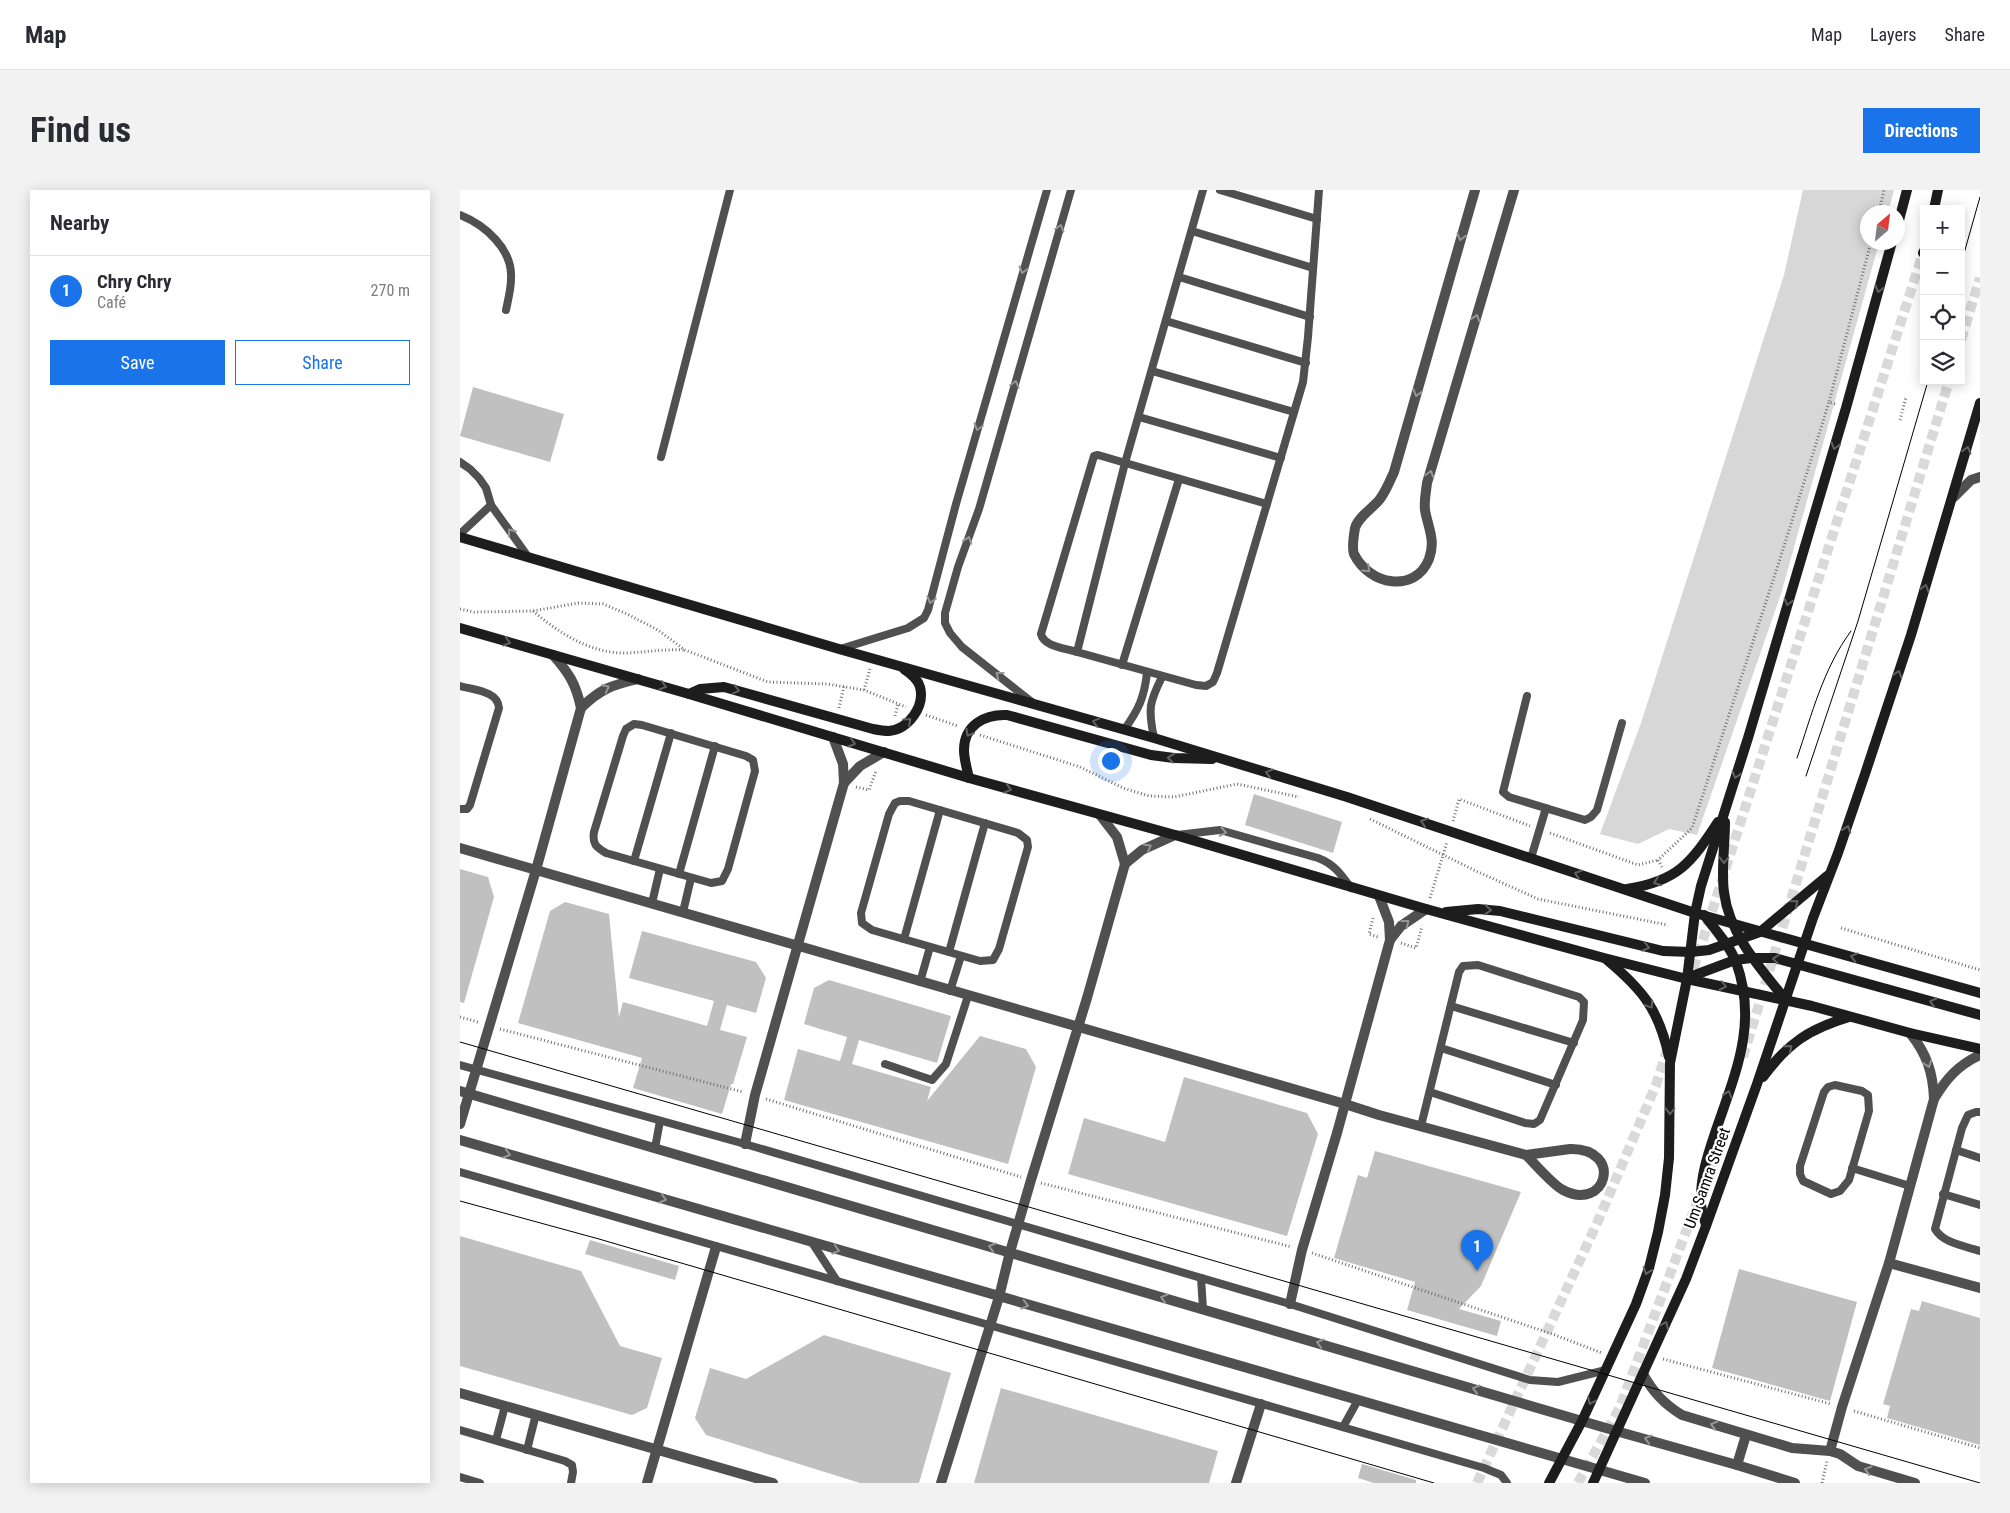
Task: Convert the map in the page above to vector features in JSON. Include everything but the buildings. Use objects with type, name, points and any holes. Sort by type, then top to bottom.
[{"type":"street","points":[[1475,190],[1394,472],[1380,499],[1356,526],[1353,553],[1366,572],[1387,582],[1406,580],[1422,571],[1429,559],[1432,534],[1425,509],[1427,484],[1514,190]]},
{"type":"street","points":[[1903,205],[1907,190]]},
{"type":"street","points":[[1935,205],[1938,190]]},
{"type":"street","points":[[1785,999],[1751,958],[1741,940],[1724,892],[1725,811],[1846,408],[1890,250]]},
{"type":"street","name":"Um Samra Street","points":[[1593,1483],[1686,1279],[1757,1084],[1797,963],[1868,765],[1954,497],[1980,404]]},
{"type":"street","points":[[1954,497],[1971,480],[1980,477]]},
{"type":"street","points":[[460,536],[530,559],[839,649],[1154,738],[1347,797],[1735,925],[1980,993]]},
{"type":"street","points":[[460,628],[969,778],[1175,835],[1440,913],[1687,979],[1785,999],[1910,1033],[1980,1049]]},
{"type":"street","points":[[460,1124],[464,1093],[476,1070],[536,870],[580,708],[576,688],[564,668],[553,655]]},
{"type":"street","points":[[689,694],[700,689],[724,687],[873,730],[890,731],[911,721],[920,699],[920,686],[912,675],[902,667]]},
{"type":"street","points":[[580,708],[602,690],[613,685],[638,679]]},
{"type":"street","points":[[969,778],[964,751],[966,738],[972,727],[982,719],[994,715],[1007,715],[1150,755],[1197,759],[1220,758]]},
{"type":"street","points":[[745,1144],[755,1095],[844,783],[843,764],[832,737]]},
{"type":"street","points":[[844,783],[860,766],[884,752]]},
{"type":"street","points":[[1624,889],[1646,886],[1668,878],[1693,858],[1725,811]]},
{"type":"street","name":"Um Samra Street","points":[[1549,1483],[1582,1421],[1606,1370],[1636,1304],[1649,1268],[1665,1195],[1669,1158],[1670,1062],[1700,914],[1701,886],[1725,811]]},
{"type":"street","points":[[941,1483],[991,1325],[1010,1252],[1125,864],[1117,837],[1100,815]]},
{"type":"street","points":[[1125,864],[1142,850],[1175,835]]},
{"type":"street","points":[[460,848],[798,945],[1077,1028],[1526,1155],[1570,1149],[1588,1151],[1596,1154],[1601,1161],[1604,1177],[1601,1185],[1595,1191],[1588,1195],[1579,1196],[1557,1186],[1526,1155]]},
{"type":"street","points":[[1440,913],[1478,909],[1500,911],[1663,951],[1691,952],[1709,950],[1760,932],[1829,874]]},
{"type":"street","points":[[1290,1304],[1302,1250],[1390,940],[1389,922],[1379,896]]},
{"type":"street","points":[[1390,940],[1401,926],[1426,909]]},
{"type":"street","points":[[1700,914],[1726,945],[1735,960],[1745,990],[1746,1017],[1742,1047],[1701,1182],[1701,1204],[1706,1226]]},
{"type":"street","points":[[1604,958],[1624,974],[1647,999],[1665,1038],[1670,1062]]},
{"type":"street","points":[[1687,979],[1735,960],[1775,958],[1980,1015]]},
{"type":"street","points":[[1757,1084],[1775,1060],[1800,1039],[1822,1025],[1850,1017]]},
{"type":"street","points":[[1830,1451],[1842,1407],[1889,1263],[1934,1099],[1933,1081],[1928,1060],[1910,1033]]},
{"type":"street","points":[[1934,1099],[1952,1073],[1960,1066],[1980,1055]]},
{"type":"street","points":[[464,1093],[1795,1483]]},
{"type":"street","points":[[460,1140],[813,1244],[1645,1483]]},
{"type":"street","points":[[647,1483],[716,1247]]},
{"type":"street","points":[[1889,1263],[1980,1288]]},
{"type":"street","points":[[1644,1372],[1654,1393],[1671,1409],[1693,1419],[1792,1448],[1830,1451],[1840,1454],[1858,1466],[1915,1483]]},
{"type":"street","points":[[460,1393],[773,1483]]},
{"type":"street","points":[[1236,1483],[1261,1404]]},
{"type":"street","points":[[1738,1465],[1746,1435]]},
{"type":"lane","points":[[661,457],[730,190]]},
{"type":"lane","points":[[839,649],[908,628],[924,618],[928,610],[956,504],[1046,190]]},
{"type":"lane","points":[[1037,706],[962,647],[950,633],[945,623],[945,613],[958,567],[978,509],[1071,190]]},
{"type":"lane","points":[[1077,652],[1125,463],[1203,190]]},
{"type":"lane","points":[[1220,190],[1316,219]]},
{"type":"lane","points":[[1267,504],[1098,455],[1094,456],[1041,634],[1042,639],[1077,652],[1162,677],[1206,686],[1213,682],[1217,673],[1281,458],[1303,382],[1310,317],[1319,190]]},
{"type":"lane","points":[[460,215],[486,229],[502,246],[509,262],[512,277],[506,310]]},
{"type":"lane","points":[[1192,231],[1313,268]]},
{"type":"lane","points":[[1179,277],[1310,317]]},
{"type":"lane","points":[[1166,322],[1306,363]]},
{"type":"lane","points":[[1152,371],[1294,412]]},
{"type":"lane","points":[[1139,417],[1281,458]]},
{"type":"lane","points":[[460,462],[479,478],[486,488],[491,505],[530,559]]},
{"type":"lane","points":[[1122,665],[1179,479]]},
{"type":"lane","points":[[460,536],[491,505]]},
{"type":"lane","points":[[1124,730],[1144,698],[1147,673]]},
{"type":"lane","points":[[1154,738],[1149,710],[1153,695],[1162,677]]},
{"type":"lane","points":[[460,686],[495,697],[499,708],[470,805],[466,809],[460,810]]},
{"type":"lane","points":[[1527,696],[1503,792],[1509,797],[1585,820],[1591,817],[1597,810],[1622,723]]},
{"type":"lane","points":[[634,724],[715,746],[750,757],[754,760],[755,771],[728,869],[722,881],[711,883],[691,878],[599,849],[593,840],[594,832],[626,729],[634,724]]},
{"type":"lane","points":[[634,861],[671,733]]},
{"type":"lane","points":[[678,874],[715,746]]},
{"type":"lane","points":[[909,801],[985,823],[1022,835],[1027,840],[1028,847],[996,956],[993,960],[987,962],[961,956],[872,930],[862,924],[860,918],[889,814],[895,803],[909,801]]},
{"type":"lane","points":[[1531,858],[1546,808]]},
{"type":"lane","points":[[904,939],[940,810]]},
{"type":"lane","points":[[949,952],[985,823]]},
{"type":"lane","points":[[1175,835],[1220,830],[1318,858],[1339,870],[1352,888]]},
{"type":"lane","points":[[652,903],[660,869]]},
{"type":"lane","points":[[683,912],[691,878]]},
{"type":"lane","points":[[920,982],[930,947]]},
{"type":"lane","points":[[950,991],[961,956]]},
{"type":"lane","points":[[1421,1126],[1459,972],[1463,966],[1478,965],[1579,997],[1584,1002],[1583,1020],[1574,1042],[1540,1120],[1534,1124],[1525,1123],[1430,1092]]},
{"type":"lane","points":[[885,1064],[932,1080],[946,1064],[968,996]]},
{"type":"lane","points":[[1451,1006],[1574,1042]]},
{"type":"lane","points":[[1441,1048],[1556,1085]]},
{"type":"lane","points":[[460,1065],[745,1144],[1290,1304],[1530,1380],[1558,1382],[1606,1370]]},
{"type":"lane","points":[[1835,1085],[1862,1091],[1868,1095],[1869,1111],[1852,1168],[1845,1187],[1831,1194],[1810,1186],[1803,1181],[1800,1174],[1800,1166],[1824,1092],[1828,1087],[1835,1085]]},
{"type":"lane","points":[[1980,1112],[1968,1115],[1934,1229],[1939,1236],[1946,1240],[1980,1251]]},
{"type":"lane","points":[[655,1148],[660,1121]]},
{"type":"lane","points":[[1956,1150],[1980,1158]]},
{"type":"lane","points":[[1852,1168],[1910,1186]]},
{"type":"lane","points":[[460,1172],[1484,1468],[1501,1474],[1506,1483]]},
{"type":"lane","points":[[1943,1194],[1980,1205]]},
{"type":"lane","points":[[813,1244],[837,1281]]},
{"type":"lane","points":[[1201,1278],[1203,1309]]},
{"type":"lane","points":[[1343,1427],[1358,1400]]},
{"type":"lane","points":[[496,1440],[505,1406]]},
{"type":"lane","points":[[527,1450],[536,1414]]},
{"type":"lane","points":[[460,1430],[565,1461],[572,1465],[571,1483]]},
{"type":"lane","points":[[460,1477],[480,1483]]},
{"type":"path","points":[[1881,205],[1884,190]]},
{"type":"path","points":[[1668,878],[1658,860],[1692,828],[1829,402],[1869,250]]},
{"type":"path","points":[[1900,420],[1906,397]]},
{"type":"path","points":[[1829,402],[1846,408]]},
{"type":"path","points":[[460,610],[474,612],[532,611],[578,604],[603,604],[625,612],[658,630],[685,650],[768,682],[827,684],[864,690],[969,732],[1080,766],[1122,788],[1149,796],[1174,797],[1237,784],[1304,798]]},
{"type":"path","points":[[532,611],[570,638],[609,651],[625,653],[663,649],[685,650]]},
{"type":"path","points":[[864,690],[872,658]]},
{"type":"path","points":[[1368,819],[1476,872],[1538,899],[1668,926]]},
{"type":"path","points":[[1841,928],[1980,970]]},
{"type":"path","points":[[1644,1372],[1658,1371],[1661,1358],[1842,1407],[1980,1448]]},
{"type":"path","points":[[1822,1483],[1830,1451]]},
{"type":"shaded area","points":[[1803,190],[1894,190],[1890,205],[1860,205],[1860,250],[1877,250],[1781,594],[1697,835],[1669,829],[1638,844],[1600,834],[1641,723],[1784,275]]},
{"type":"tunnel","points":[[1689,983],[1920,262]]},
{"type":"tunnel","points":[[1965,327],[1980,278]]},
{"type":"tunnel","points":[[1743,1057],[1948,385]]},
{"type":"tunnel","points":[[1477,1483],[1598,1221],[1656,1085],[1668,1047]]},
{"type":"tunnel","points":[[1708,1174],[1722,1128]]},
{"type":"tunnel","points":[[1578,1483],[1620,1407],[1701,1192]]},
{"type":"tram line","points":[[1965,250],[1980,197]]},
{"type":"tram line","points":[[1806,776],[1858,621],[1927,385]]},
{"type":"tram line","points":[[1797,758],[1813,708],[1826,676],[1851,631]]},
{"type":"tram line","points":[[460,1042],[1980,1483]]},
{"type":"tram line","points":[[460,1201],[599,1239],[1434,1483]]},
{"type":"place","name":"Chry Chry","points":[[1477,1271]]}]
